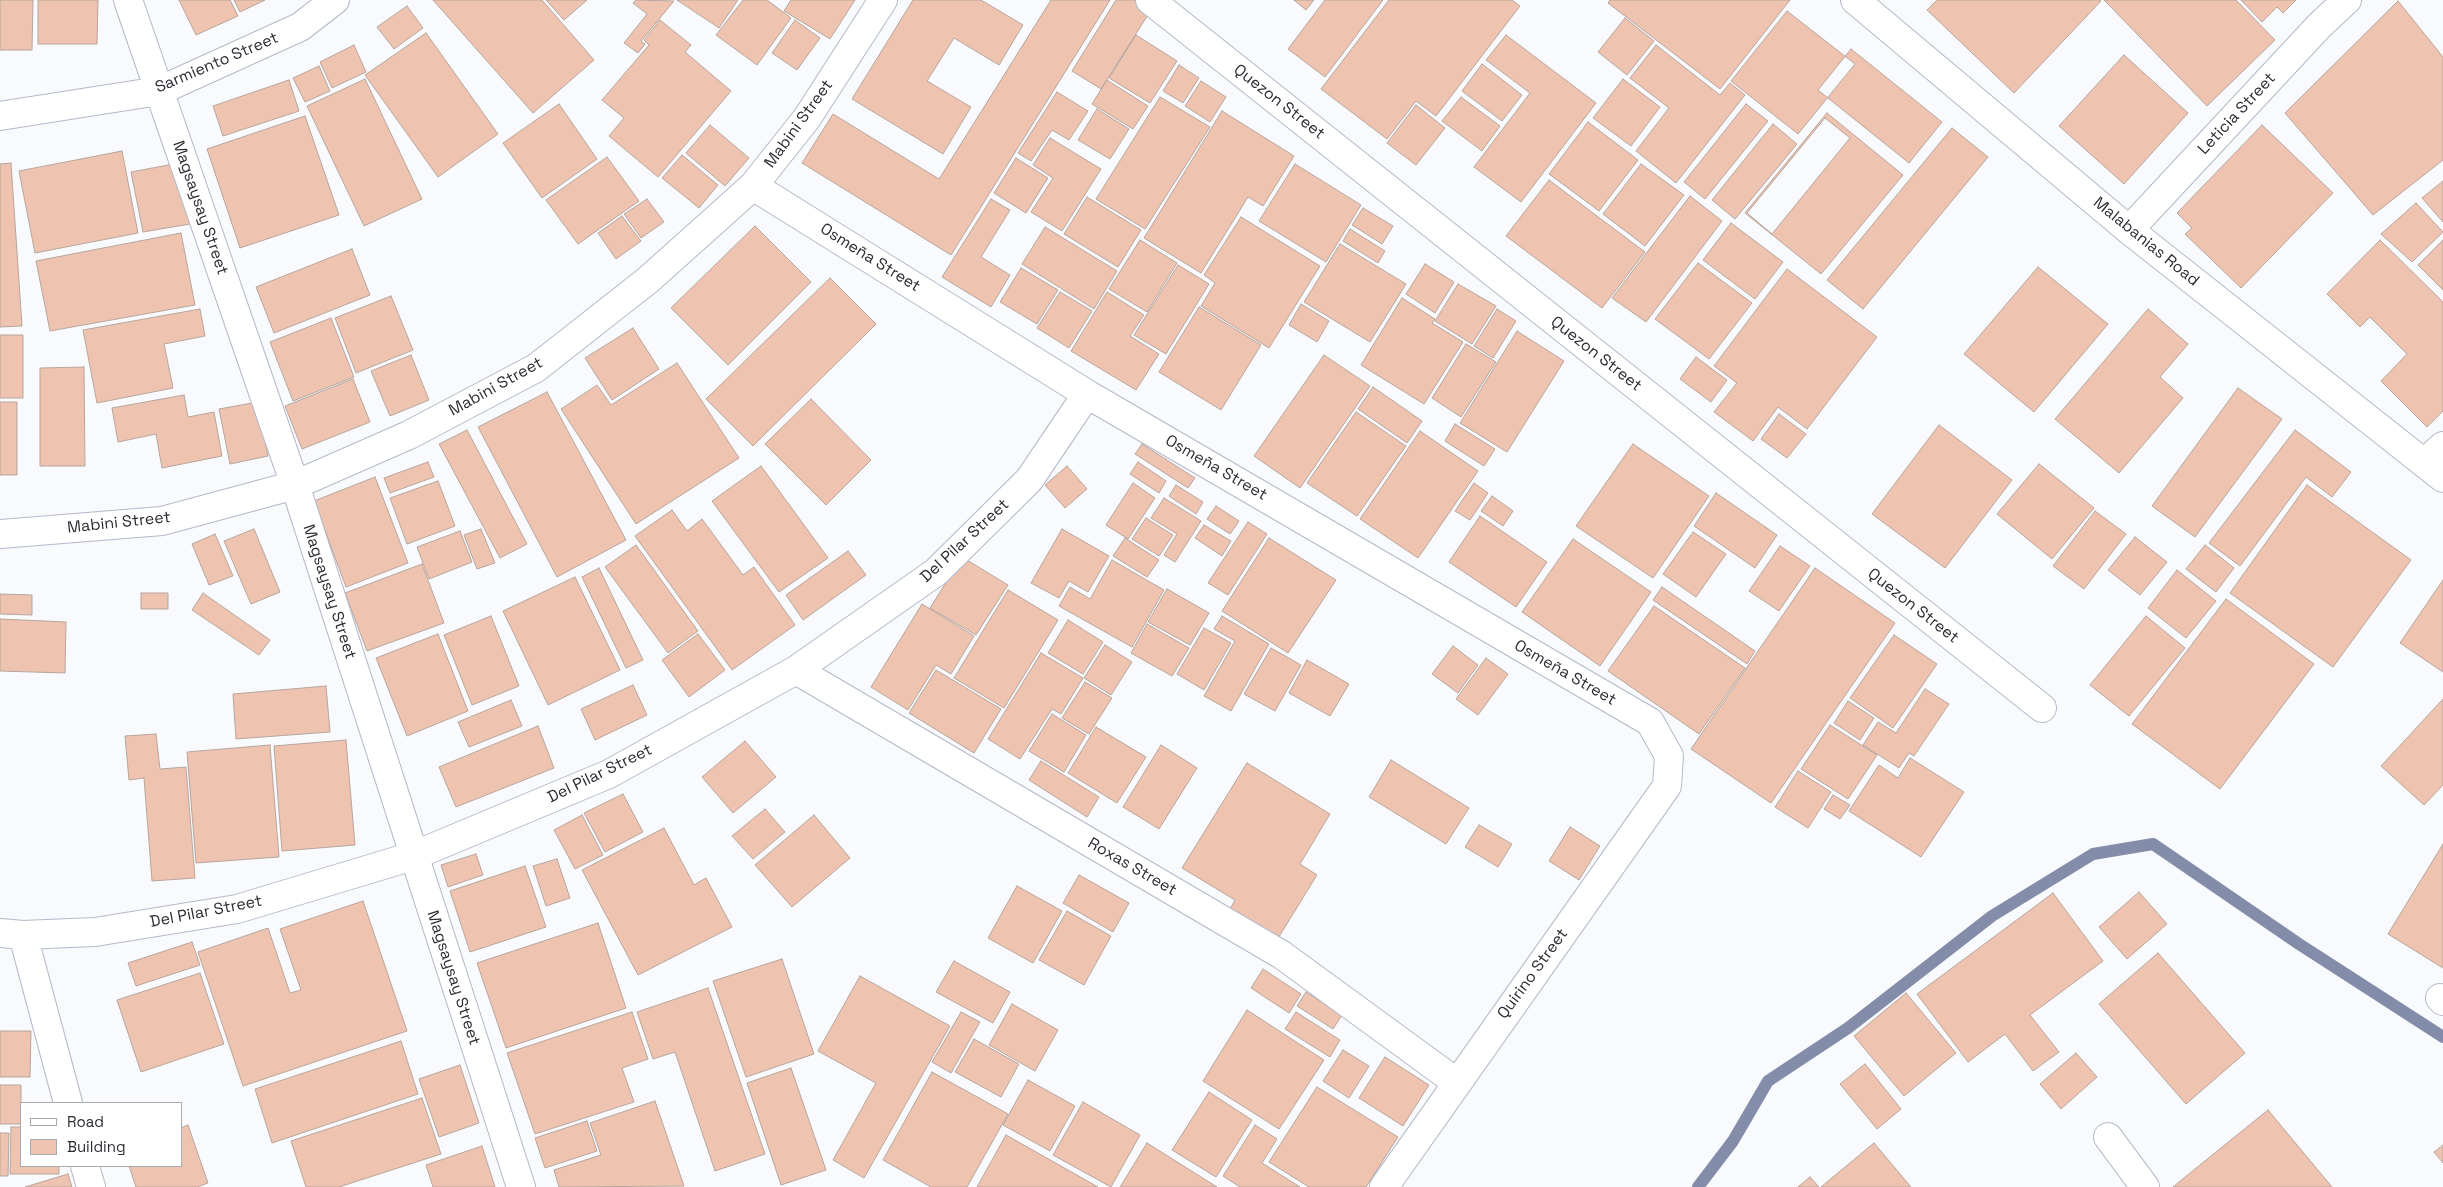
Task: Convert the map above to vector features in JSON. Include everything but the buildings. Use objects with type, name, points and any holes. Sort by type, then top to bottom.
[{"type":"street","name":"Magsaysay Street","points":[[128,0],[295,485],[521,1187]]},
{"type":"street","name":"Sarmiento Street","points":[[0,116],[159,90],[300,27],[335,0]]},
{"type":"street","name":"Mabini Street","points":[[0,534],[162,521],[295,485],[409,435],[536,368],[648,280],[754,186],[807,118],[883,0]]},
{"type":"street","name":"Quezon Street","points":[[1150,0],[2042,708]]},
{"type":"street","name":"Malabanias Road","points":[[1855,0],[2129,230],[2437,462]]},
{"type":"street","name":"Leticia Street","points":[[2129,230],[2320,25],[2347,0]]},
{"type":"street","name":"Osmeña Street","points":[[754,186],[1087,394],[1650,722],[1669,756]]},
{"type":"street","name":"Del Pilar Street","points":[[11,934],[95,932],[237,909],[413,856],[609,774],[796,670],[936,572],[1030,480],[1087,394]]},
{"type":"street","name":"Roxas Street","points":[[796,670],[1282,955],[1456,1082]]},
{"type":"street","name":"Quirino Street","points":[[1384,1187],[1456,1082],[1667,786],[1669,756]]},
{"type":"street","points":[[11,934],[68,1102]]},
{"type":"street","points":[[2108,1137],[2145,1187]]},
{"type":"street","points":[[85,1167],[91,1187]]},
{"type":"waterway","points":[[1698,1187],[1733,1141],[1768,1081],[1848,1028],[1992,916],[2093,854],[2153,844],[2299,944],[2443,1037]]}]
